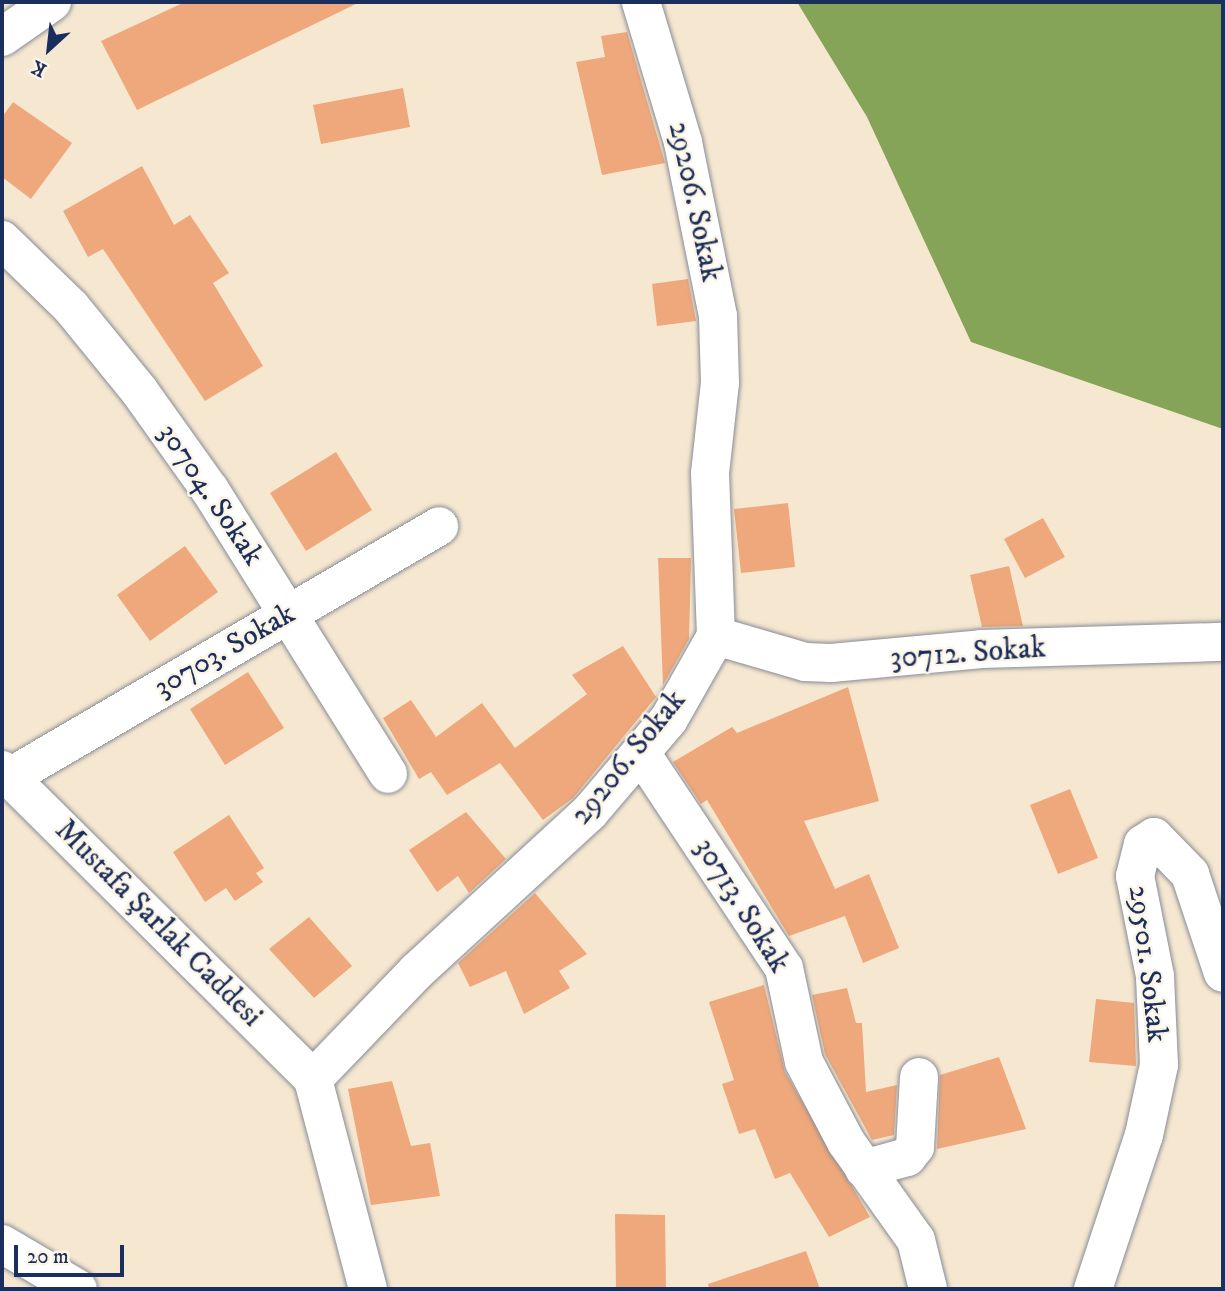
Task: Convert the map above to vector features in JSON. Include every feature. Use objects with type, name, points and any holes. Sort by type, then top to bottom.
[{"type":"street","points":[[2,37],[52,2]]},
{"type":"street","points":[[615,2],[658,41]]},
{"type":"street","name":"29206. Sokak","points":[[313,1079],[417,971],[589,813],[669,719],[716,636],[710,473],[718,316],[658,41],[641,2]]},
{"type":"street","name":"30704. Sokak","points":[[2,240],[71,307],[139,393],[289,614],[388,774]]},
{"type":"street","name":"30703. Sokak","points":[[6,773],[289,614],[439,526]]},
{"type":"street","name":"30712. Sokak","points":[[716,636],[805,662],[831,663],[981,649],[1223,642]]},
{"type":"street","name":"30713. Sokak","points":[[640,753],[784,968],[804,1062],[864,1168],[916,1240],[928,1289]]},
{"type":"street","name":"Mustafa Şarlak Caddesi","points":[[6,773],[313,1079]]},
{"type":"street","name":"29501. Sokak","points":[[1093,1289],[1144,1135],[1159,1065],[1155,976],[1135,876],[1143,844],[1154,837],[1190,874],[1223,973]]},
{"type":"street","points":[[864,1168],[907,1157],[915,1147],[919,1077]]},
{"type":"street","points":[[313,1079],[368,1289]]},
{"type":"street","points":[[2,1244],[78,1289]]},
{"type":"green space","points":[[797,2],[1223,2],[1223,429],[971,342],[867,117]]},
{"type":"building","points":[[185,2],[360,2],[137,110],[101,41]]},
{"type":"building","points":[[627,32],[665,163],[602,175],[576,62],[605,57],[601,36]]},
{"type":"building","points":[[403,88],[410,127],[321,144],[313,105]]},
{"type":"building","points":[[13,102],[72,143],[31,199],[2,177],[2,117]]},
{"type":"building","points":[[142,166],[174,225],[190,215],[229,273],[213,283],[263,366],[205,401],[103,249],[88,257],[63,211]]},
{"type":"building","points":[[688,279],[696,321],[657,326],[652,284]]},
{"type":"building","points":[[336,452],[372,510],[306,551],[270,493]]},
{"type":"building","points":[[788,503],[795,567],[741,573],[734,509]]},
{"type":"building","points":[[1043,518],[1065,557],[1025,578],[1004,539]]},
{"type":"building","points":[[185,546],[218,592],[150,641],[117,595]]},
{"type":"building","points":[[658,558],[691,558],[689,639],[663,685]]},
{"type":"building","points":[[1009,566],[1023,626],[982,627],[970,575]]},
{"type":"building","points":[[623,646],[656,697],[573,798],[543,820],[500,763],[447,795],[431,772],[419,779],[383,718],[411,700],[436,737],[482,703],[515,748],[587,694],[572,675]]},
{"type":"building","points":[[248,672],[284,728],[225,765],[190,709]]},
{"type":"building","points":[[848,687],[879,801],[804,821],[835,889],[869,874],[899,948],[863,963],[845,916],[789,936],[707,800],[701,804],[673,762],[732,727],[737,733]]},
{"type":"building","points":[[1070,789],[1098,858],[1058,874],[1030,805]]},
{"type":"building","points":[[466,812],[506,859],[469,893],[458,876],[437,892],[409,850]]},
{"type":"building","points":[[229,815],[264,868],[256,873],[263,882],[235,901],[226,888],[205,902],[173,852]]},
{"type":"building","points":[[535,893],[587,954],[559,971],[570,988],[524,1014],[506,971],[470,987],[458,963]]},
{"type":"building","points":[[309,917],[352,966],[314,998],[269,949]]},
{"type":"building","points":[[764,985],[785,1072],[870,1217],[829,1237],[790,1173],[775,1179],[755,1129],[739,1134],[722,1084],[734,1080],[709,1002]]},
{"type":"building","points":[[847,988],[856,1023],[862,1023],[866,1092],[897,1085],[894,1135],[872,1140],[825,1054],[812,995]]},
{"type":"building","points":[[1096,999],[1134,1003],[1136,1066],[1089,1062]]},
{"type":"building","points":[[999,1057],[1026,1129],[937,1149],[940,1075]]},
{"type":"building","points":[[392,1081],[411,1146],[430,1143],[440,1196],[371,1205],[348,1089]]},
{"type":"building","points":[[615,1214],[665,1215],[666,1289],[616,1289]]},
{"type":"building","points":[[806,1251],[820,1289],[709,1289],[708,1284]]}]
